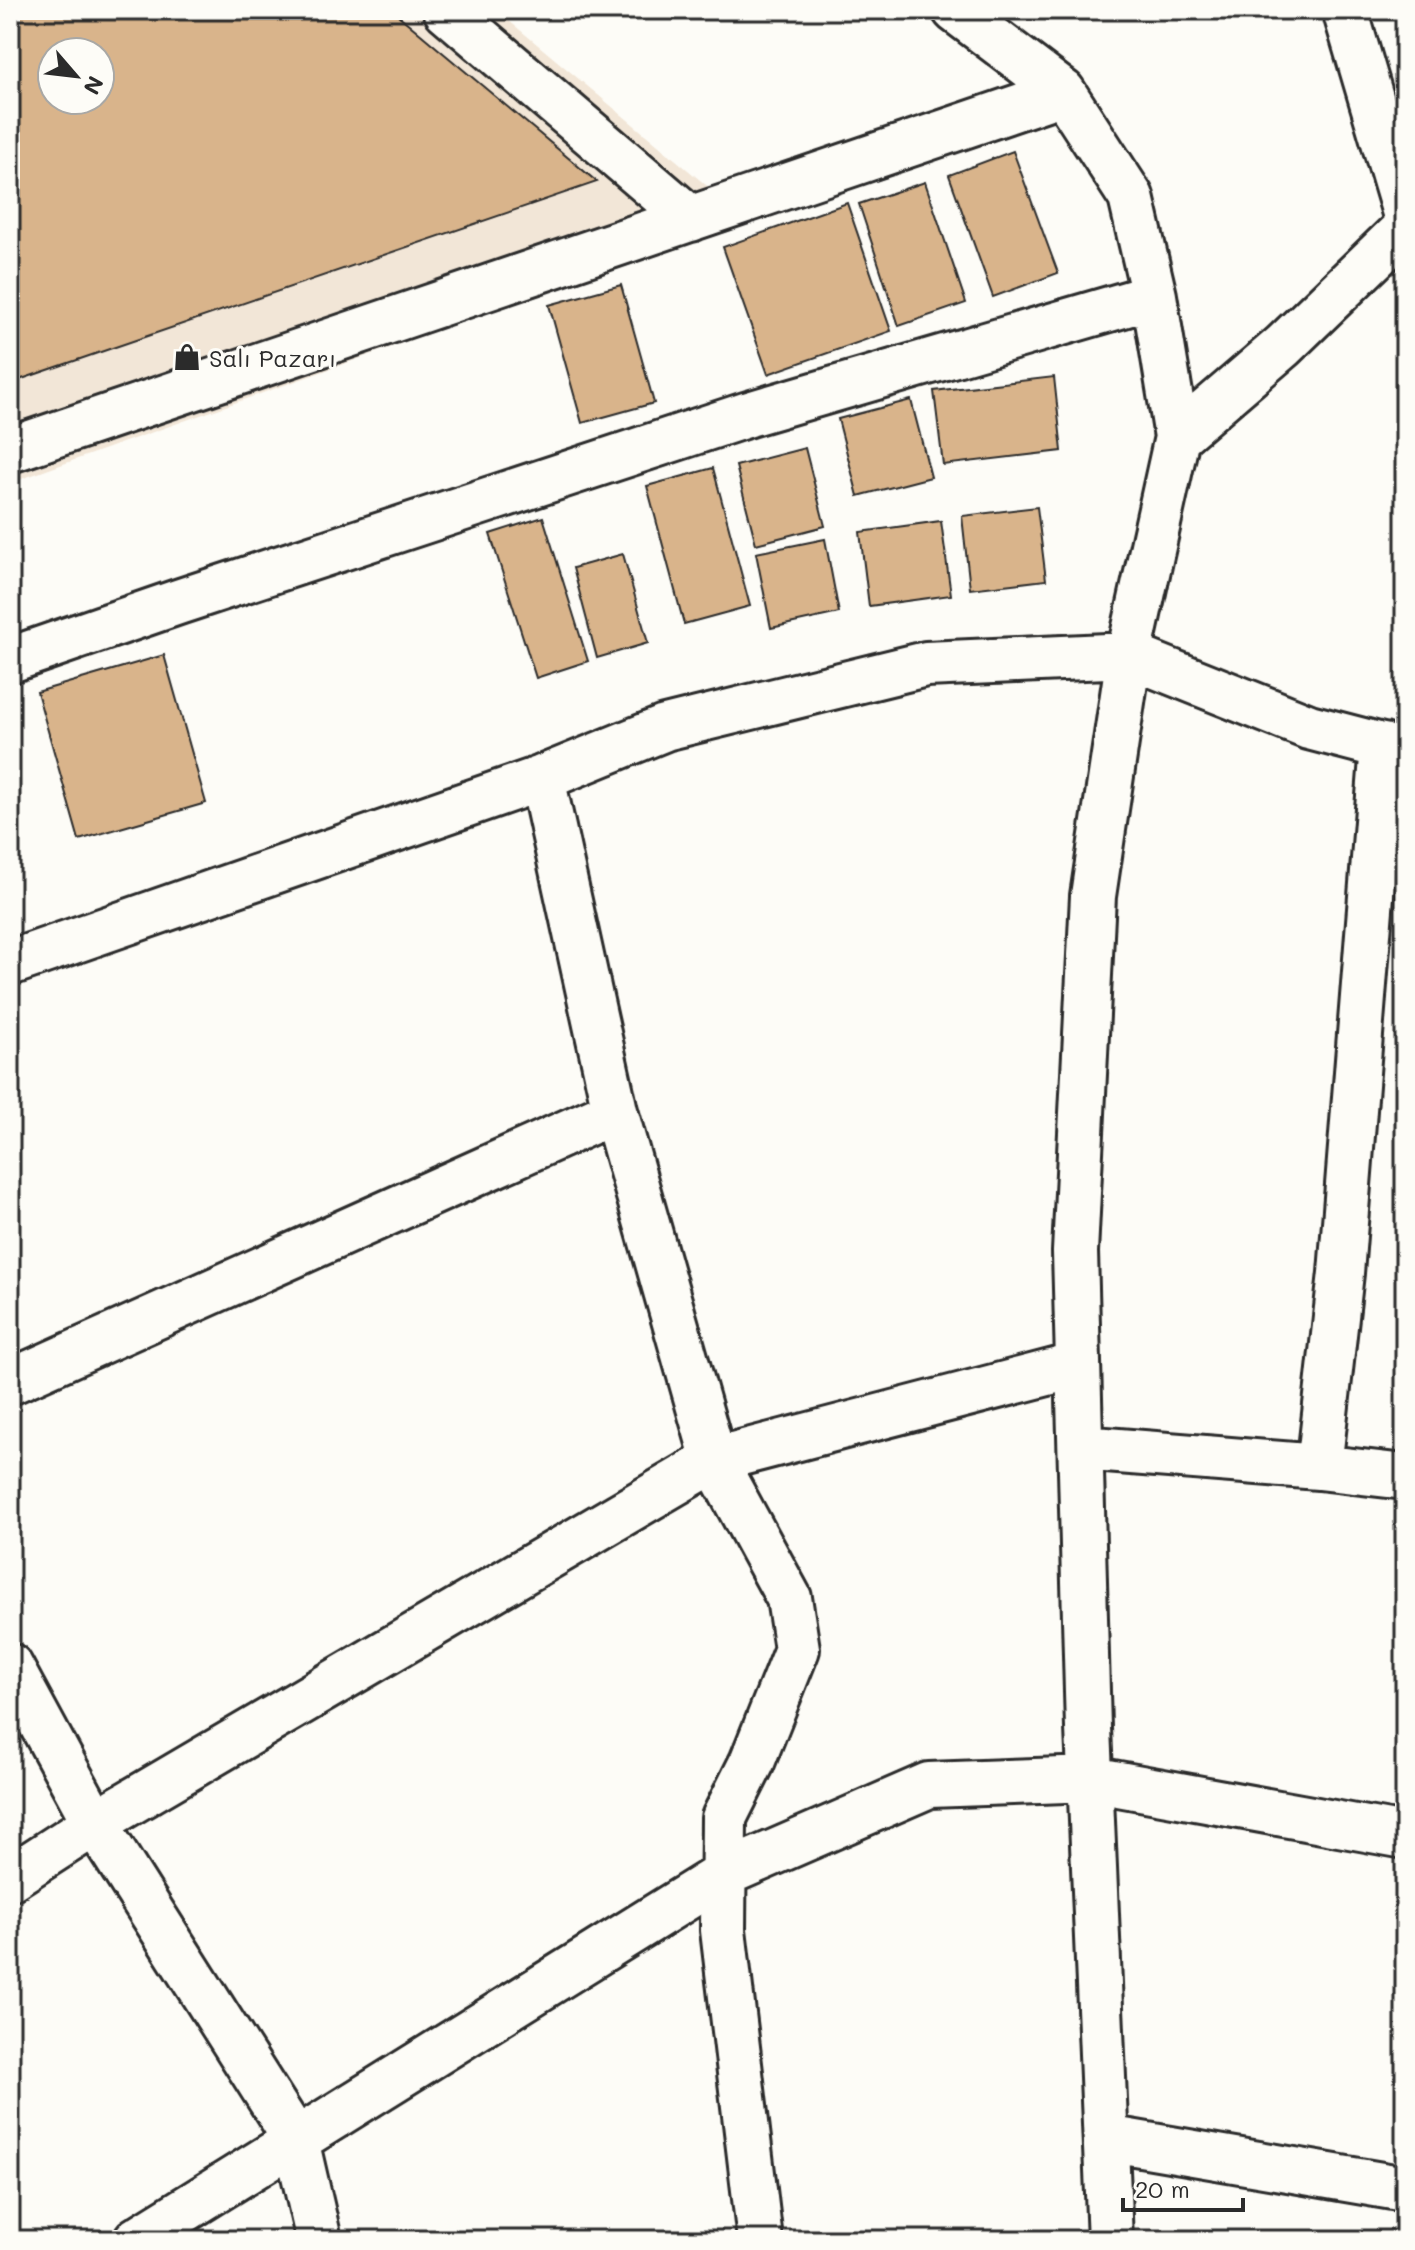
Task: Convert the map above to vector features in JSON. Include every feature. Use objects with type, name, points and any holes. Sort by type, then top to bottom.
[{"type":"street","points":[[446,10],[691,219]]},
{"type":"street","points":[[955,10],[1063,92],[1131,197],[1154,296],[1177,437],[1129,655],[1093,896],[1075,1252],[1091,1779],[1110,2240]]},
{"type":"street","points":[[1345,10],[1405,213]]},
{"type":"street","points":[[10,450],[1063,92]]},
{"type":"street","points":[[1177,437],[1397,252]]},
{"type":"street","points":[[10,660],[749,414],[1154,296]]},
{"type":"street","points":[[10,963],[542,778],[665,728],[926,664],[1129,655],[1309,727],[1394,749],[1319,1467]]},
{"type":"street","points":[[542,778],[615,1111],[714,1460],[789,1598],[797,1649],[752,1762],[724,1818],[723,1930],[760,2240]]},
{"type":"street","points":[[10,1382],[615,1111]]},
{"type":"street","points":[[10,1878],[95,1823],[714,1460],[1078,1365]]},
{"type":"street","points":[[1081,1448],[1405,1477]]},
{"type":"street","points":[[10,1666],[95,1823],[296,2140],[319,2240]]},
{"type":"street","points":[[136,2240],[724,1874],[929,1785],[1091,1779],[1405,1836]]},
{"type":"street","points":[[1106,2138],[1405,2189]]},
{"type":"shaded area","name":"Salı Pazarı","points":[[10,10],[496,10],[730,205],[719,230],[10,483]]},
{"type":"building","name":"Salı Pazarı","points":[[10,10],[392,10],[597,182],[10,383]]},
{"type":"building","points":[[1013,151],[1058,273],[993,297],[949,175]]},
{"type":"building","points":[[925,182],[966,303],[899,326],[859,204]]},
{"type":"building","points":[[847,203],[891,331],[768,374],[723,247]]},
{"type":"building","points":[[621,285],[654,403],[582,423],[549,305]]},
{"type":"building","points":[[1054,377],[1062,451],[943,465],[934,391]]},
{"type":"building","points":[[911,400],[931,477],[858,496],[838,419]]},
{"type":"building","points":[[805,448],[825,526],[756,544],[736,466]]},
{"type":"building","points":[[713,468],[750,606],[684,624],[647,486]]},
{"type":"building","points":[[1037,507],[1046,580],[970,589],[962,516]]},
{"type":"building","points":[[543,517],[588,661],[536,678],[490,534]]},
{"type":"building","points":[[941,521],[951,595],[869,606],[860,532]]},
{"type":"building","points":[[825,539],[839,613],[771,628],[756,553]]},
{"type":"building","points":[[623,554],[648,643],[597,658],[573,568]]},
{"type":"building","points":[[164,655],[206,803],[79,840],[37,692]]},
{"type":"place","name":"Salı Pazarı","points":[[187,357]]}]
